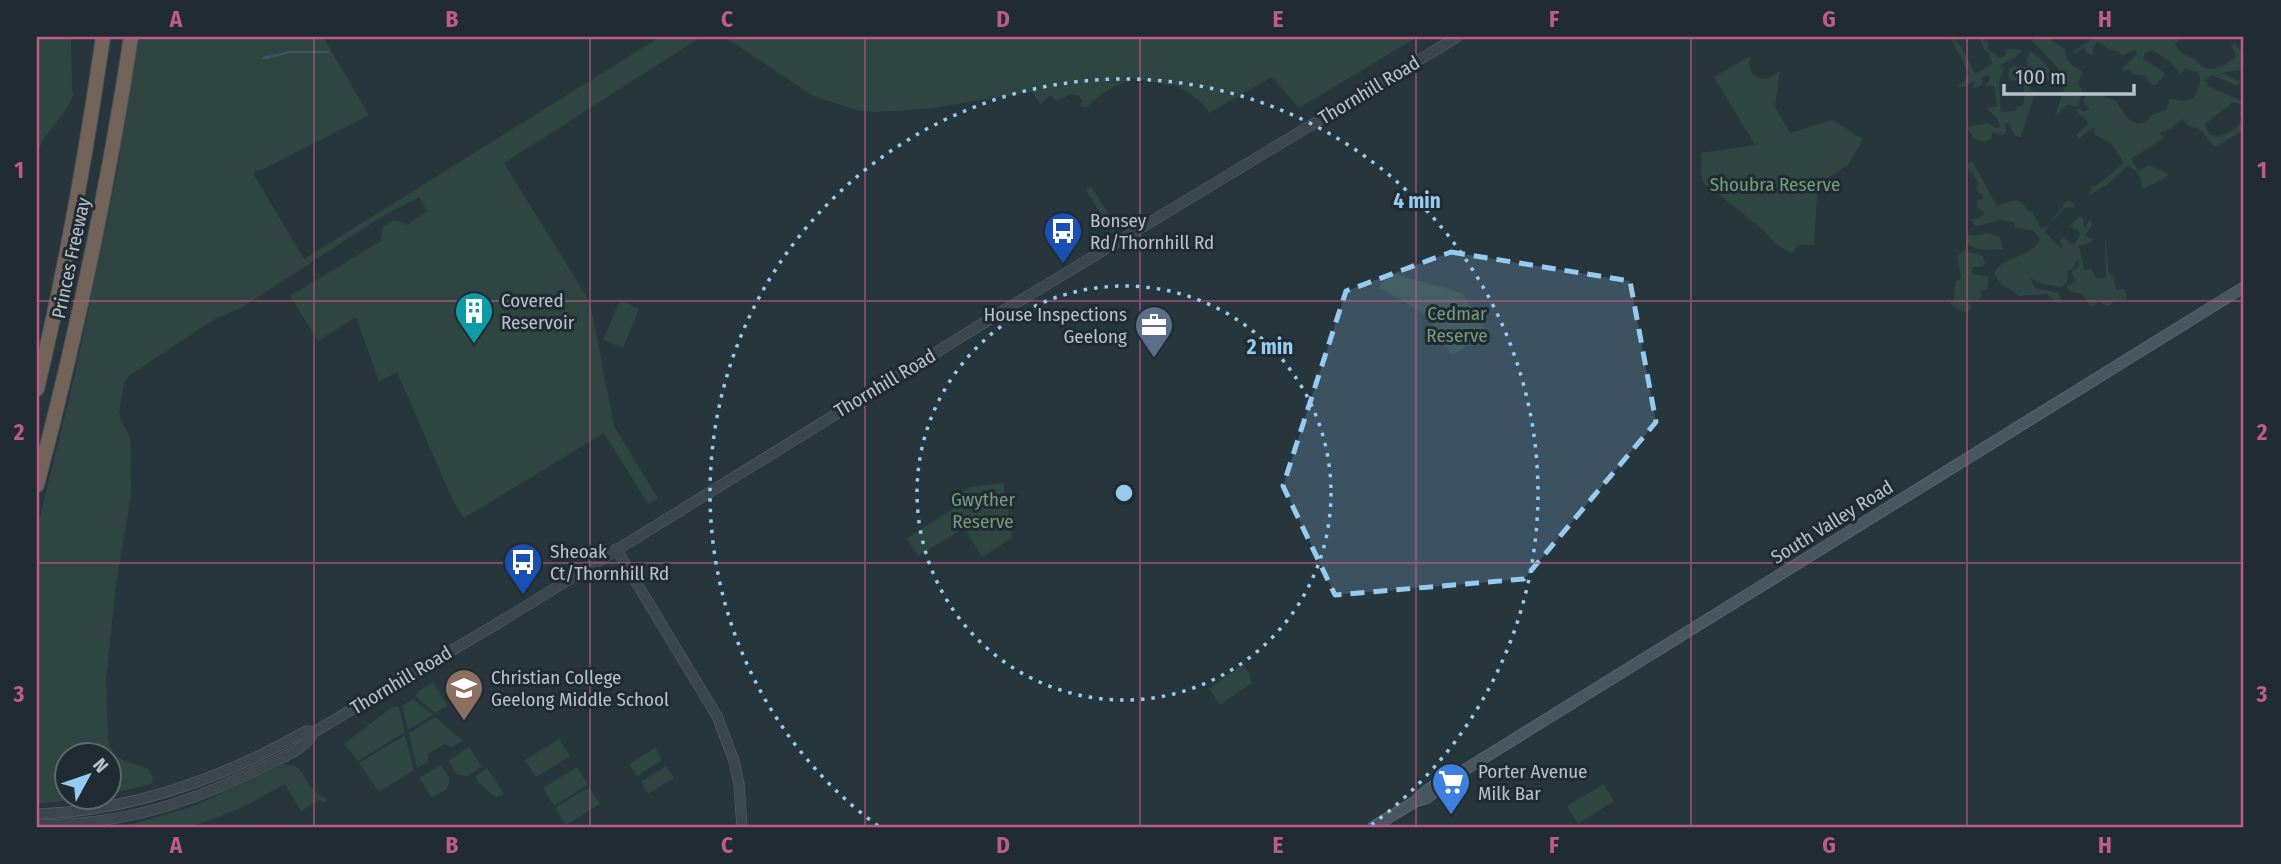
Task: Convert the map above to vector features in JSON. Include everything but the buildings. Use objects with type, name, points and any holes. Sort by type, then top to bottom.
[{"type":"highway","name":"Princes Freeway","points":[[37,389],[57,306],[103,37]]},
{"type":"highway","name":"Princes Freeway","points":[[37,485],[93,255],[115,143],[131,37]]},
{"type":"main road","name":"South Valley Road","points":[[1373,827],[1416,801],[1425,790],[1438,785],[2244,287]]},
{"type":"street","name":"Thornhill Road","points":[[37,825],[114,820],[181,804],[278,760],[310,741],[314,732],[505,619],[1003,311],[1457,37]]},
{"type":"street","points":[[616,549],[718,716],[739,784],[741,827]]},
{"type":"street","name":"Thornhill Road","points":[[37,814],[89,810],[170,792],[233,770],[306,731],[314,732]]},
{"type":"highlighted area","points":[[1451,252],[1630,281],[1656,422],[1524,579],[1335,595],[1283,486],[1346,291]]},
{"type":"green space","points":[[37,37],[71,37],[74,93],[37,152]]},
{"type":"green space","points":[[137,37],[323,37],[369,115],[262,170],[254,171],[304,259],[660,37],[701,37],[504,163],[590,302],[614,426],[658,498],[648,504],[604,433],[464,518],[453,501],[397,372],[379,382],[356,317],[318,341],[290,296],[381,241],[383,227],[394,220],[407,225],[427,211],[419,197],[383,216],[241,308],[215,319],[129,376],[124,383],[119,412],[130,437],[131,495],[116,585],[106,680],[109,742],[52,742],[52,802],[37,804],[37,529],[74,378],[118,167]]},
{"type":"green space","points":[[725,37],[1417,37],[1299,108],[1272,77],[1209,113],[1193,96],[1174,84],[1171,86],[1132,78],[1106,91],[1085,108],[1079,105],[1083,102],[1079,96],[1072,94],[1056,101],[1051,95],[1040,104],[1032,92],[926,109],[872,112],[856,110],[813,96]]},
{"type":"green space","points":[[1947,37],[1953,37],[1961,46],[1975,74],[1992,64],[1989,53],[1976,37],[1981,37],[1988,42],[1989,50],[2000,58],[2006,55],[2006,49],[2022,50],[2016,57],[2001,65],[2000,68],[2004,69],[1999,82],[2001,112],[2016,111],[2016,107],[2023,105],[2026,78],[2021,77],[2014,81],[2008,78],[2009,69],[2014,66],[2028,67],[2030,51],[2042,60],[2054,75],[2050,82],[2038,72],[2033,78],[2030,90],[2035,92],[2021,137],[2015,136],[2009,123],[2005,124],[2004,135],[1993,132],[1992,138],[1984,142],[1973,138],[1967,127],[1988,123],[1996,128],[2000,127],[1997,118],[1986,108],[1997,106],[1994,86],[1985,86],[1990,79],[1989,74],[1982,79],[1982,85],[1973,88],[1974,80],[1966,87],[1957,85],[1965,81],[1969,73],[1951,39]]},
{"type":"green space","points":[[2036,37],[2046,37],[2065,49],[2068,60],[2083,72],[2078,83],[2082,90],[2078,107],[2067,105],[2055,116],[2065,84],[2062,74],[2032,41]]},
{"type":"green space","points":[[2096,37],[2182,37],[2175,44],[2178,49],[2209,69],[2222,66],[2236,56],[2231,45],[2235,43],[2244,55],[2244,65],[2240,70],[2221,73],[2240,81],[2238,86],[2212,75],[2204,81],[2208,82],[2207,86],[2242,101],[2244,98],[2244,105],[2233,102],[2205,124],[2209,134],[2219,137],[2235,129],[2244,117],[2244,130],[2215,147],[2202,131],[2190,127],[2182,119],[2172,128],[2159,133],[2164,138],[2131,159],[2139,171],[2148,165],[2169,174],[2164,179],[2143,189],[2139,174],[2128,165],[2105,187],[2089,196],[2092,186],[2096,186],[2124,163],[2111,143],[2095,135],[2095,129],[2092,128],[2079,139],[2076,135],[2089,123],[2076,111],[2079,108],[2083,112],[2090,109],[2083,102],[2086,96],[2100,95],[2116,101],[2128,119],[2138,124],[2166,110],[2170,99],[2184,101],[2194,98],[2200,83],[2199,73],[2185,69],[2180,74],[2170,62],[2152,50],[2145,53],[2143,59],[2165,74],[2156,85],[2151,84],[2145,76],[2133,74],[2129,69],[2123,72],[2122,68],[2137,54],[2135,49],[2122,56],[2118,51],[2097,42],[2093,48],[2093,56],[2086,52],[2085,47],[2074,54],[2073,51]]},
{"type":"green space","name":"Shoubra Reserve","points":[[1750,56],[1749,66],[1757,77],[1767,78],[1780,71],[1775,107],[1790,133],[1832,120],[1863,139],[1848,165],[1818,184],[1814,245],[1799,245],[1791,253],[1777,245],[1763,230],[1702,181],[1701,153],[1755,145],[1714,77]]},
{"type":"green space","points":[[1972,161],[1997,206],[2014,200],[2022,202],[2026,209],[2033,213],[2041,229],[2049,224],[2067,201],[2074,203],[2075,208],[2066,207],[2047,227],[2045,233],[2063,248],[2060,241],[2062,237],[2073,245],[2080,236],[2079,230],[2070,227],[2079,216],[2083,218],[2084,227],[2091,219],[2091,226],[2085,236],[2093,239],[2079,246],[2084,270],[2091,269],[2097,279],[2106,278],[2105,233],[2109,274],[2113,275],[2116,290],[2125,289],[2127,300],[2116,301],[2108,306],[2099,302],[2091,307],[2082,294],[2070,292],[2067,286],[2076,281],[2071,272],[2079,266],[2079,261],[2068,271],[2067,283],[2061,287],[2042,284],[2030,278],[2035,288],[2058,293],[2063,301],[2059,303],[2053,301],[2048,294],[2018,296],[2003,286],[1994,272],[1998,267],[2030,251],[2040,240],[2034,231],[2014,227],[2015,223],[1998,219],[1997,222],[1974,225],[1971,220],[1985,213],[1977,207],[1977,200],[1983,199],[1983,195],[1978,192],[1976,187],[1979,184],[1969,171],[1968,164]]},
{"type":"green space","points":[[1091,186],[1116,226],[1131,217],[1134,221],[1110,235],[1108,233],[1111,231],[1086,190]]},
{"type":"green space","points":[[1987,233],[2000,237],[2003,250],[1978,249],[1966,244],[1968,235]]},
{"type":"green space","points":[[1964,250],[1983,256],[1985,263],[1981,267],[1973,267],[1972,274],[1989,276],[1987,290],[1981,290],[1982,297],[1968,303],[1971,307],[1968,313],[1960,311],[1950,303],[1954,299],[1955,283],[1961,278],[1957,256]]},
{"type":"green space","name":"Cedmar Reserve","points":[[1391,273],[1462,293],[1488,333],[1452,355],[1426,315],[1379,287]]},
{"type":"green space","points":[[620,300],[639,309],[623,348],[603,340]]},
{"type":"green space","name":"Gwyther Reserve","points":[[1003,483],[1012,538],[982,557],[964,528],[918,556],[907,538],[953,509],[948,501],[971,487]]},
{"type":"green space","points":[[1243,664],[1252,683],[1220,705],[1209,689]]},
{"type":"green space","points":[[433,682],[448,706],[435,713],[415,696]]},
{"type":"green space","points":[[413,699],[433,715],[408,730],[402,706]]},
{"type":"green space","points":[[392,707],[399,707],[405,732],[358,761],[344,744]]},
{"type":"green space","points":[[435,717],[463,741],[452,747],[444,744],[428,754],[428,762],[417,768],[409,733]]},
{"type":"green space","points":[[405,735],[414,770],[379,792],[359,763]]},
{"type":"green space","points":[[559,739],[570,756],[536,777],[525,760]]},
{"type":"green space","points":[[469,747],[482,767],[467,776],[457,775],[448,761]]},
{"type":"green space","points":[[655,748],[662,760],[637,776],[629,764]]},
{"type":"green space","points":[[122,758],[148,769],[154,779],[151,784],[122,791]]},
{"type":"green space","points":[[284,764],[299,769],[314,791],[327,799],[324,803],[320,800],[301,811],[285,784],[239,809],[190,827],[103,827],[132,824],[194,806]]},
{"type":"green space","points":[[441,765],[450,779],[447,789],[432,798],[419,778]]},
{"type":"green space","points":[[666,766],[674,778],[648,794],[641,782]]},
{"type":"green space","points":[[577,767],[588,785],[554,806],[543,788]]},
{"type":"green space","points":[[487,768],[504,794],[496,798],[476,781],[478,780],[475,776]]},
{"type":"green space","points":[[1604,784],[1614,801],[1578,824],[1567,806]]},
{"type":"green space","points":[[589,787],[600,804],[566,825],[555,808]]},
{"type":"waterway","points":[[264,58],[290,52],[328,52]]},
{"type":"place","name":"Bonsey Rd/Thornhill Rd","points":[[1063,265]]},
{"type":"place","name":"Covered Reservoir","points":[[474,345]]},
{"type":"place","name":"House Inspections Geelong","points":[[1154,359]]},
{"type":"place","name":"Sheoak Ct/Thornhill Rd","points":[[523,596]]},
{"type":"place","name":"Christian College Geelong Middle School","points":[[464,722]]},
{"type":"place","name":"Porter Avenue Milk Bar","points":[[1451,816]]}]
